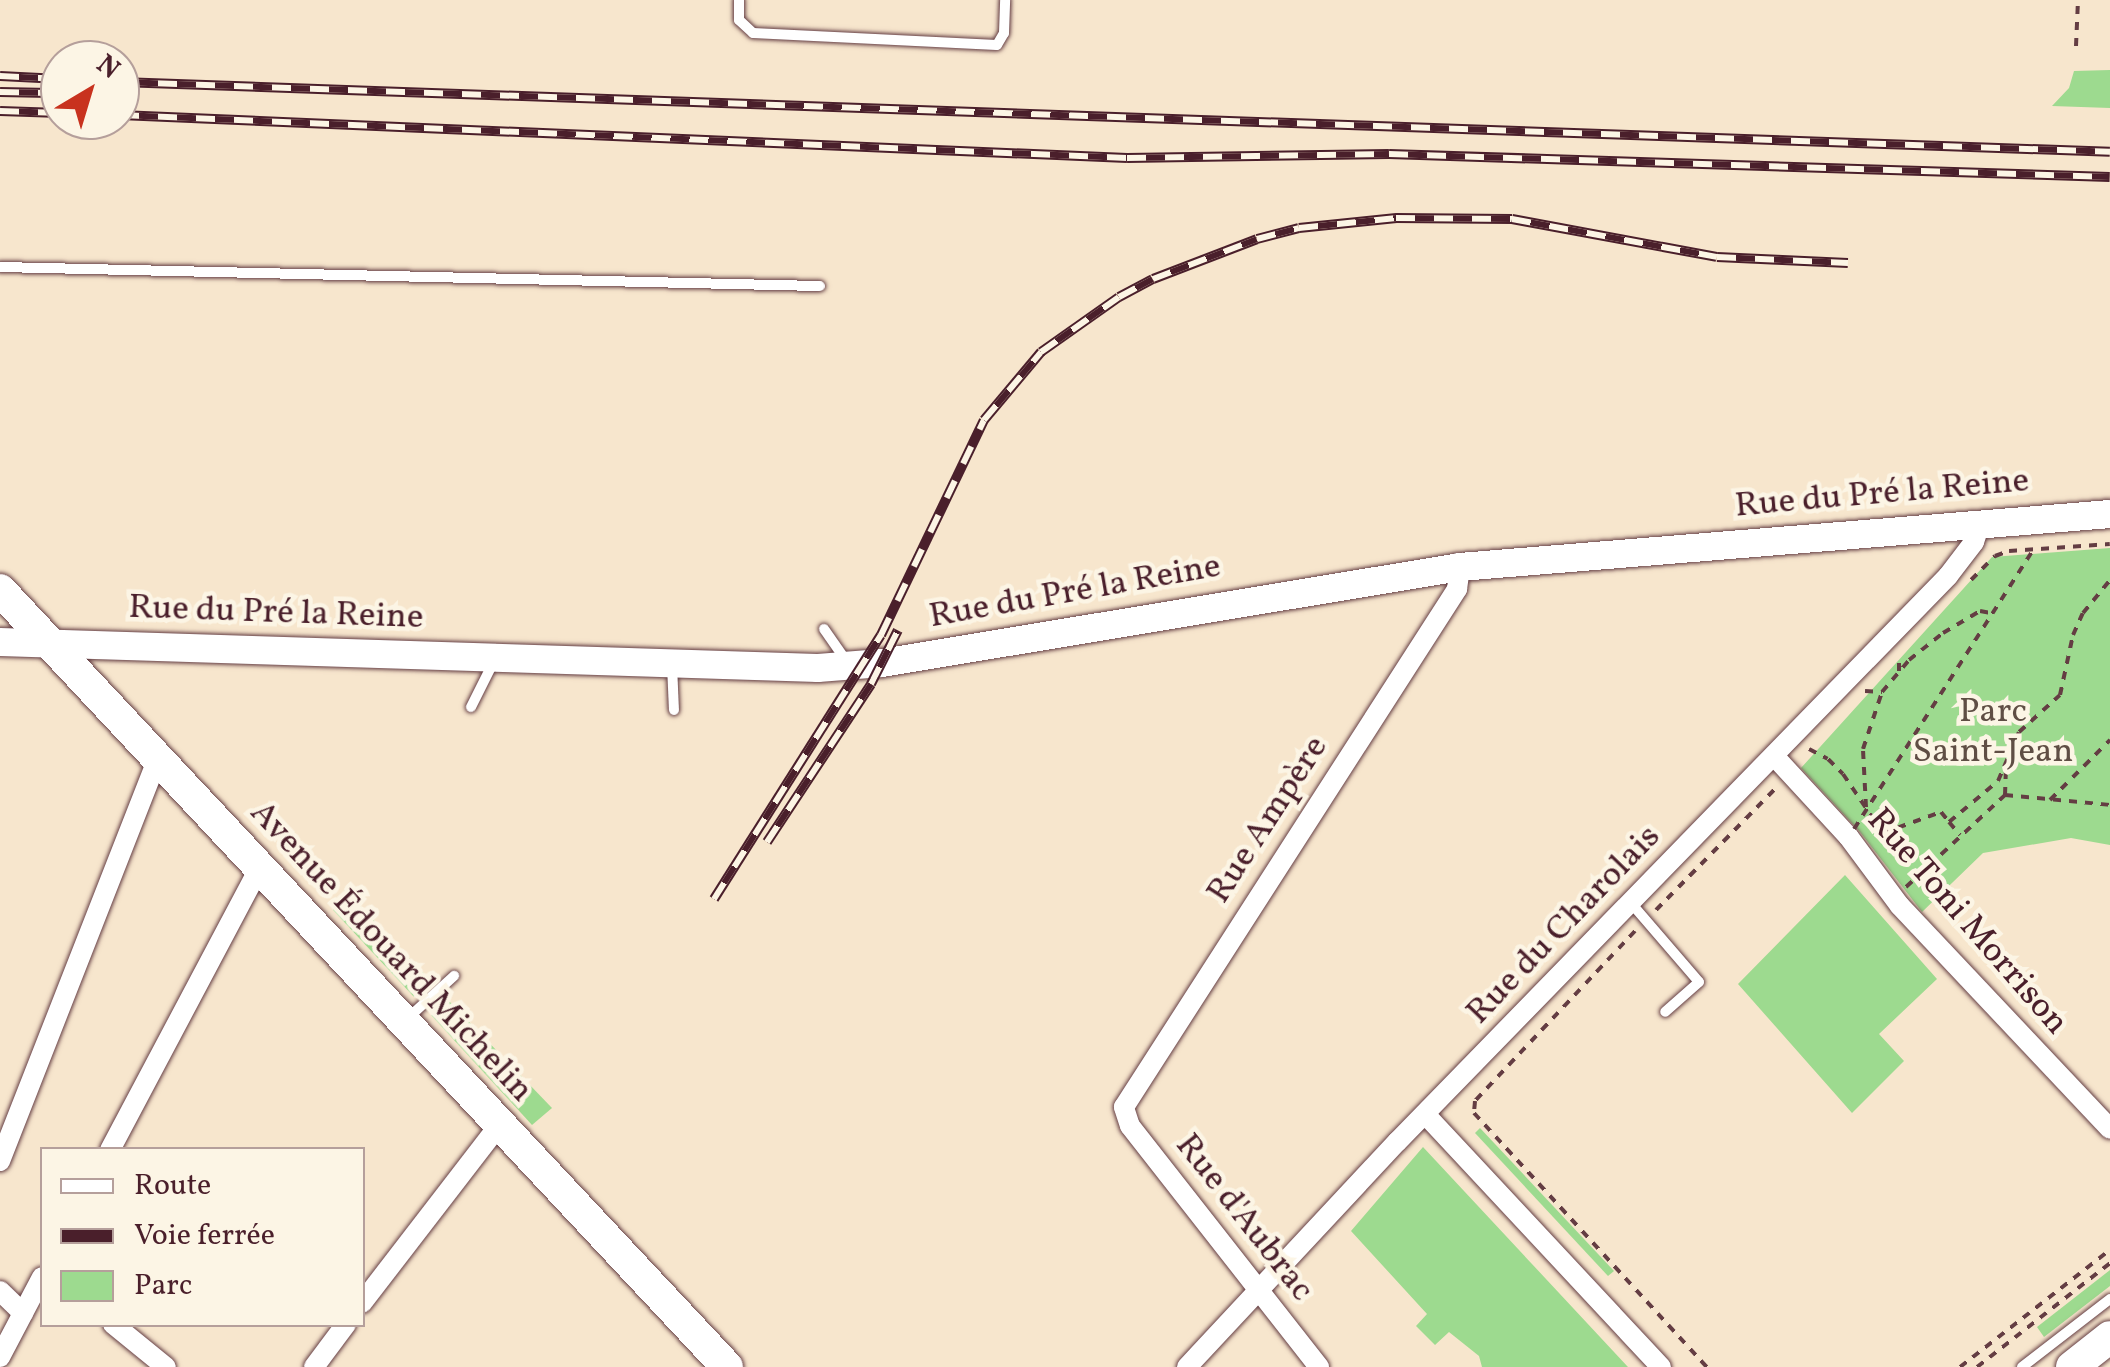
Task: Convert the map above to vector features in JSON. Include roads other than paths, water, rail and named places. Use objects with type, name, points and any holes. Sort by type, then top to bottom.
[{"type":"main road","name":"Rue du Pré la Reine","points":[[0,642],[460,648],[496,658],[850,666],[1460,567],[2110,514]]},
{"type":"main road","name":"Avenue Édouard Michelin","points":[[0,590],[727,1367]]},
{"type":"street","name":"Rue du Charolais","points":[[1187,1367],[1424,1114],[1948,576],[1974,542],[1980,524]]},
{"type":"street","name":"Rue Ampère","points":[[1124,1107],[1457,589],[1460,567]]},
{"type":"street","name":"Rue Toni Morrison","points":[[1774,757],[1848,836],[1900,906],[2110,1129]]},
{"type":"street","points":[[0,1161],[157,761]]},
{"type":"street","points":[[112,1147],[259,869]]},
{"type":"street","name":"Rue d'Aubrac","points":[[1124,1107],[1130,1126],[1318,1367]]},
{"type":"street","points":[[1424,1114],[1661,1367]]},
{"type":"street","points":[[365,1300],[498,1125]]},
{"type":"street","points":[[0,1357],[40,1281]]},
{"type":"street","points":[[0,1291],[23,1314]]},
{"type":"street","points":[[117,1327],[166,1367]]},
{"type":"street","points":[[314,1367],[337,1328]]},
{"type":"lane","points":[[739,0],[741,24]]},
{"type":"lane","points":[[724,19],[754,33],[869,42],[997,45],[1004,33],[1005,0]]},
{"type":"lane","points":[[0,268],[820,286]]},
{"type":"lane","points":[[824,630],[850,666]]},
{"type":"lane","points":[[471,707],[496,658]]},
{"type":"lane","points":[[672,664],[674,710]]},
{"type":"lane","points":[[1631,903],[1698,982],[1665,1012]]},
{"type":"lane","points":[[403,1023],[454,976]]},
{"type":"lane","points":[[2022,1367],[2110,1298]]},
{"type":"railway","points":[[0,76],[40,78]]},
{"type":"railway","points":[[140,83],[2110,152]]},
{"type":"railway","points":[[0,92],[40,93]]},
{"type":"railway","points":[[0,111],[40,112]]},
{"type":"railway","points":[[140,116],[1127,158],[1389,154],[2110,177]]},
{"type":"railway","points":[[714,899],[881,635],[984,420],[1041,352],[1119,297],[1153,279],[1257,239],[1299,228],[1396,218],[1512,219],[1717,257],[1848,263]]},
{"type":"railway","points":[[767,842],[871,684],[898,630]]},
{"type":"park label","name":"Parc Saint-Jean","points":[[1993,732]]}]
